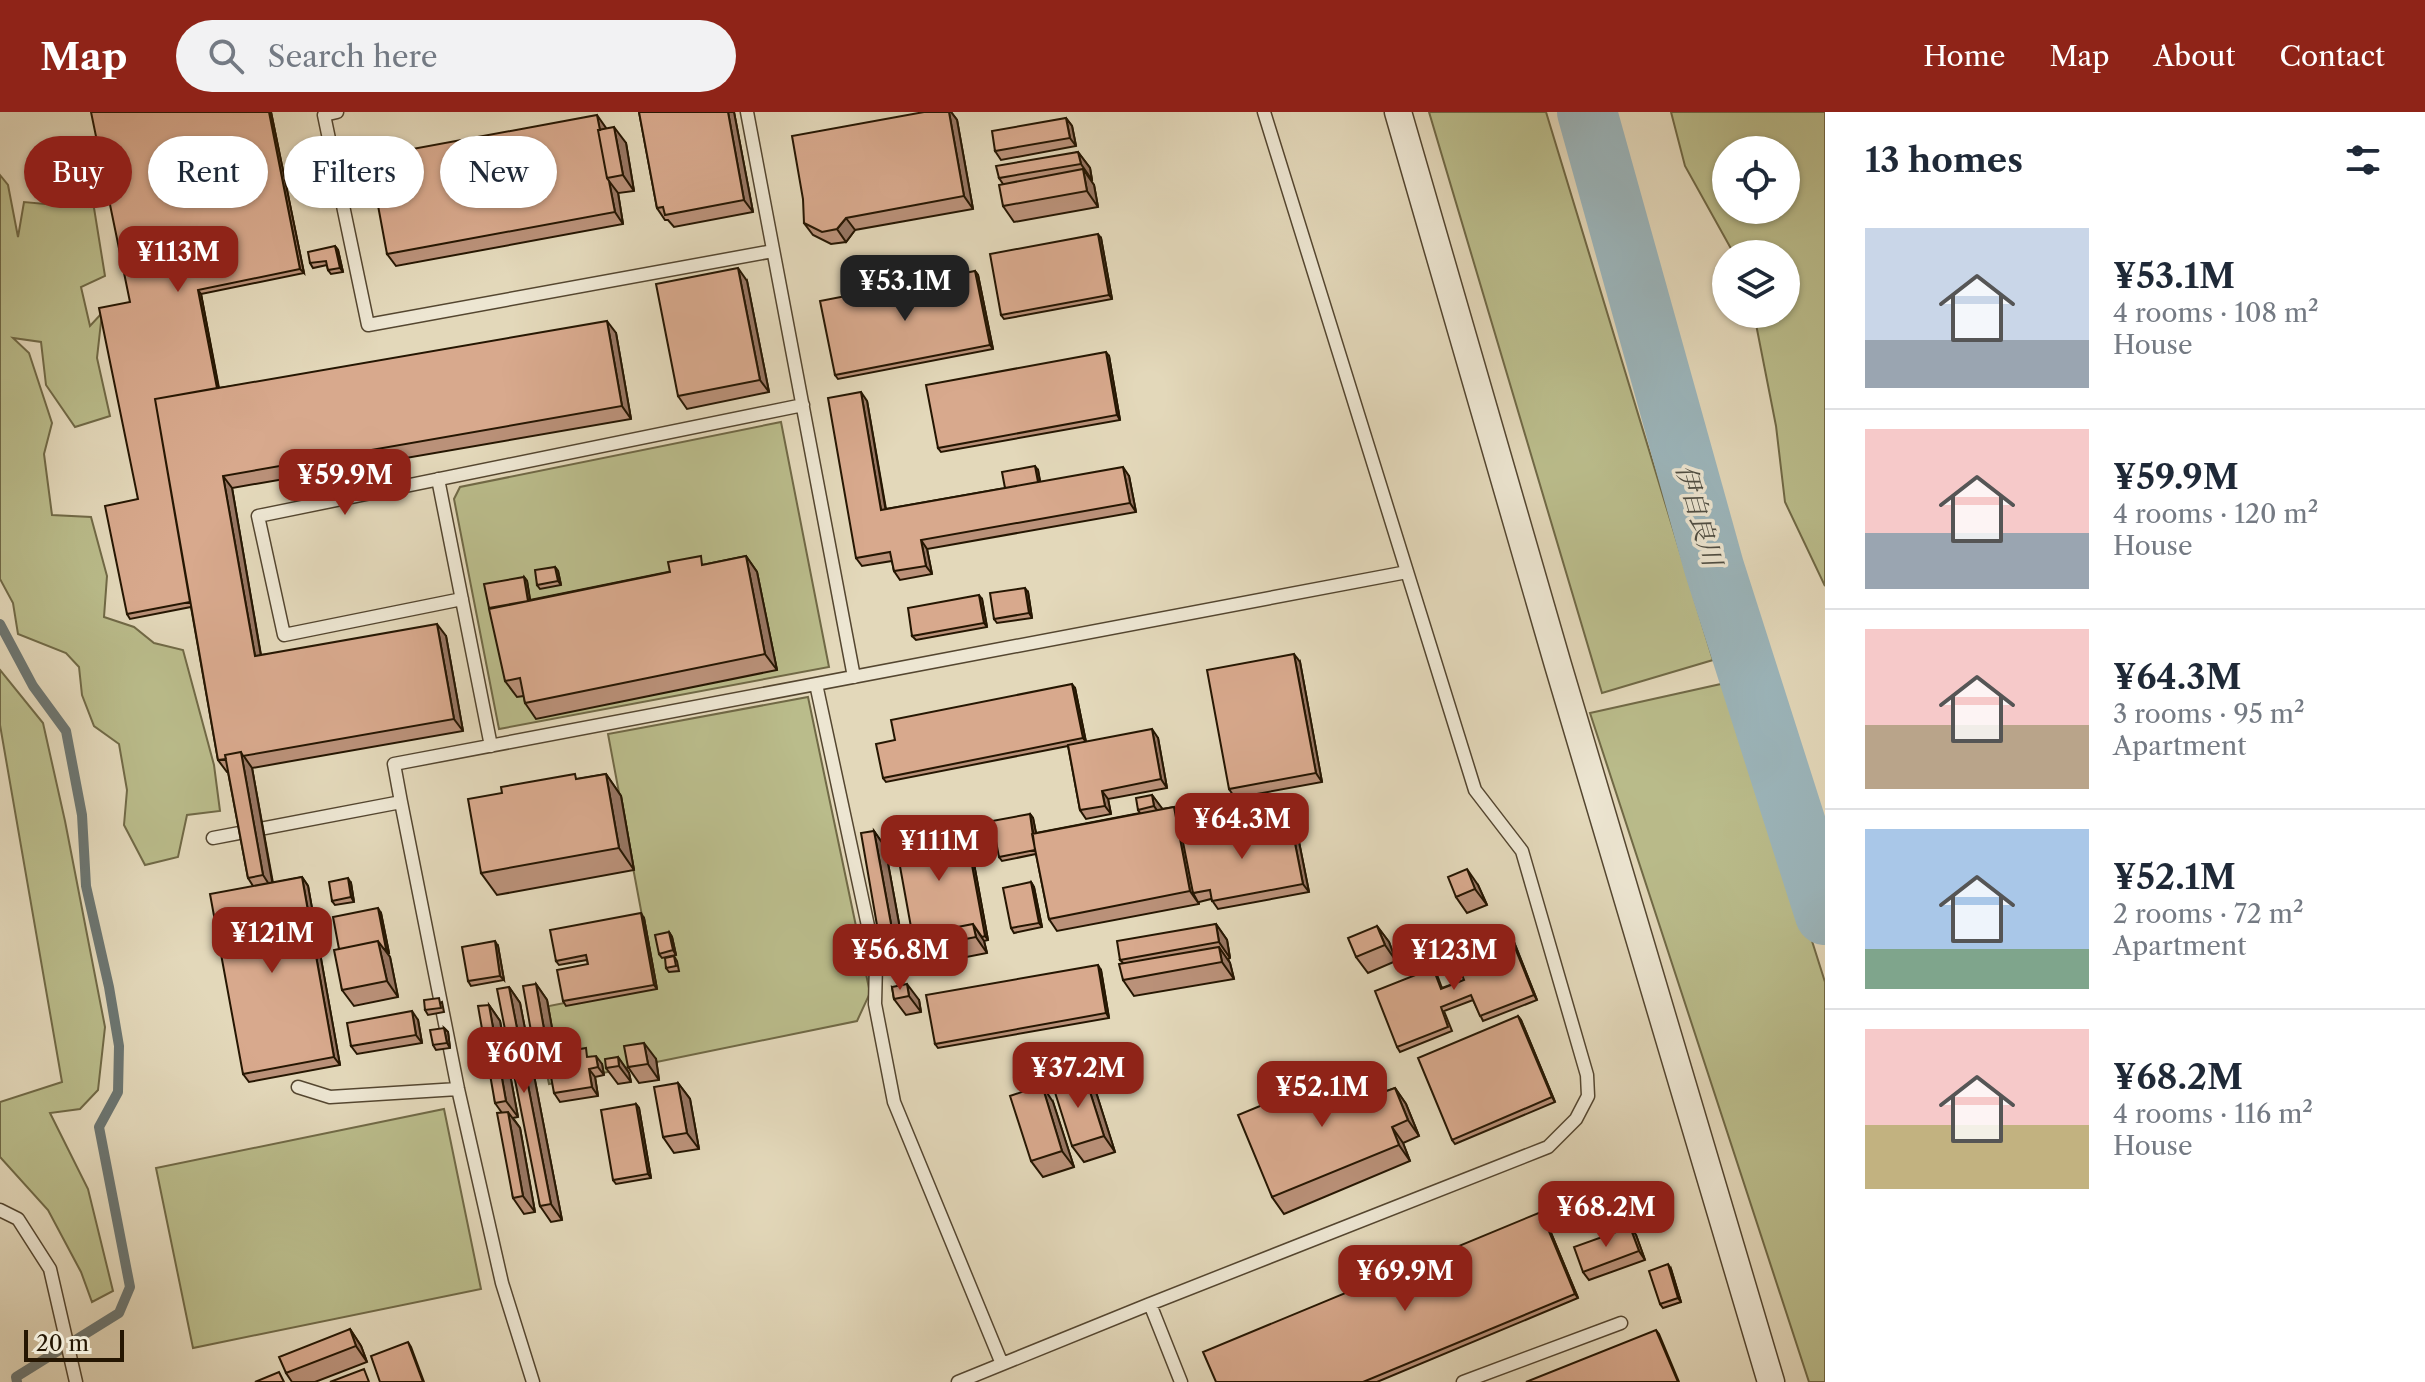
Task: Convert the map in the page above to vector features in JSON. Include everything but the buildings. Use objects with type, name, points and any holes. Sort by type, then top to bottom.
[{"type":"street","points":[[1398,112],[1771,1382]]},
{"type":"lane","points":[[337,112],[324,115],[368,325],[773,251]]},
{"type":"lane","points":[[747,112],[854,677]]},
{"type":"lane","points":[[958,1382],[1548,1147],[1576,1119],[1588,1096],[1587,1075],[1579,1041],[1522,851],[1475,790],[1264,112]]},
{"type":"lane","points":[[462,599],[284,635],[258,516],[803,405]]},
{"type":"lane","points":[[438,479],[491,746]]},
{"type":"lane","points":[[533,1382],[502,1283],[458,1089],[394,764],[1407,572]]},
{"type":"lane","points":[[816,684],[876,963],[875,1004],[894,1102],[1002,1364]]},
{"type":"lane","points":[[213,838],[401,802]]},
{"type":"lane","points":[[298,1087],[330,1097],[458,1089]]},
{"type":"lane","points":[[0,1210],[18,1219],[50,1269],[76,1382]]},
{"type":"lane","points":[[1150,1304],[1181,1382]]},
{"type":"lane","points":[[1463,1382],[1621,1323]]},
{"type":"green space","points":[[1429,112],[1546,112],[1713,660],[1602,693]]},
{"type":"green space","points":[[1671,112],[1825,112],[1825,586],[1785,502],[1776,426],[1757,328],[1800,328],[1800,240],[1726,240],[1717,224],[1800,224],[1800,136],[1712,136],[1712,214],[1685,166]]},
{"type":"green space","points":[[0,175],[8,185],[18,237],[24,202],[24,208],[94,208],[105,276],[81,287],[90,326],[102,313],[97,358],[110,416],[75,427],[46,385],[41,342],[13,338],[29,353],[52,423],[44,454],[52,515],[91,517],[107,576],[104,617],[134,627],[154,643],[183,650],[214,765],[220,811],[187,815],[178,857],[145,865],[124,825],[127,790],[119,744],[94,726],[82,695],[79,667],[66,653],[18,634],[13,603],[0,579]]},
{"type":"green space","points":[[781,422],[829,667],[499,729],[454,499],[460,487]]},
{"type":"green space","points":[[0,670],[43,723],[105,1027],[98,1090],[80,1109],[50,1113],[88,1189],[113,1291],[92,1302],[81,1272],[48,1210],[0,1157],[0,1102],[62,1082],[0,725]]},
{"type":"green space","points":[[1730,682],[1825,982],[1825,1382],[1809,1382],[1590,713]]},
{"type":"green space","points":[[808,697],[870,993],[857,1021],[549,1084],[534,1009],[655,985],[608,734]]},
{"type":"green space","points":[[444,1109],[481,1289],[193,1348],[156,1168]]},
{"type":"waterway","name":"伊自良川","points":[[1587,112],[1714,567],[1825,915]]},
{"type":"waterway","points":[[0,624],[33,686],[66,731],[82,815],[86,886],[119,1046],[118,1092],[99,1127],[130,1287],[119,1313],[16,1377],[17,1382]]}]
